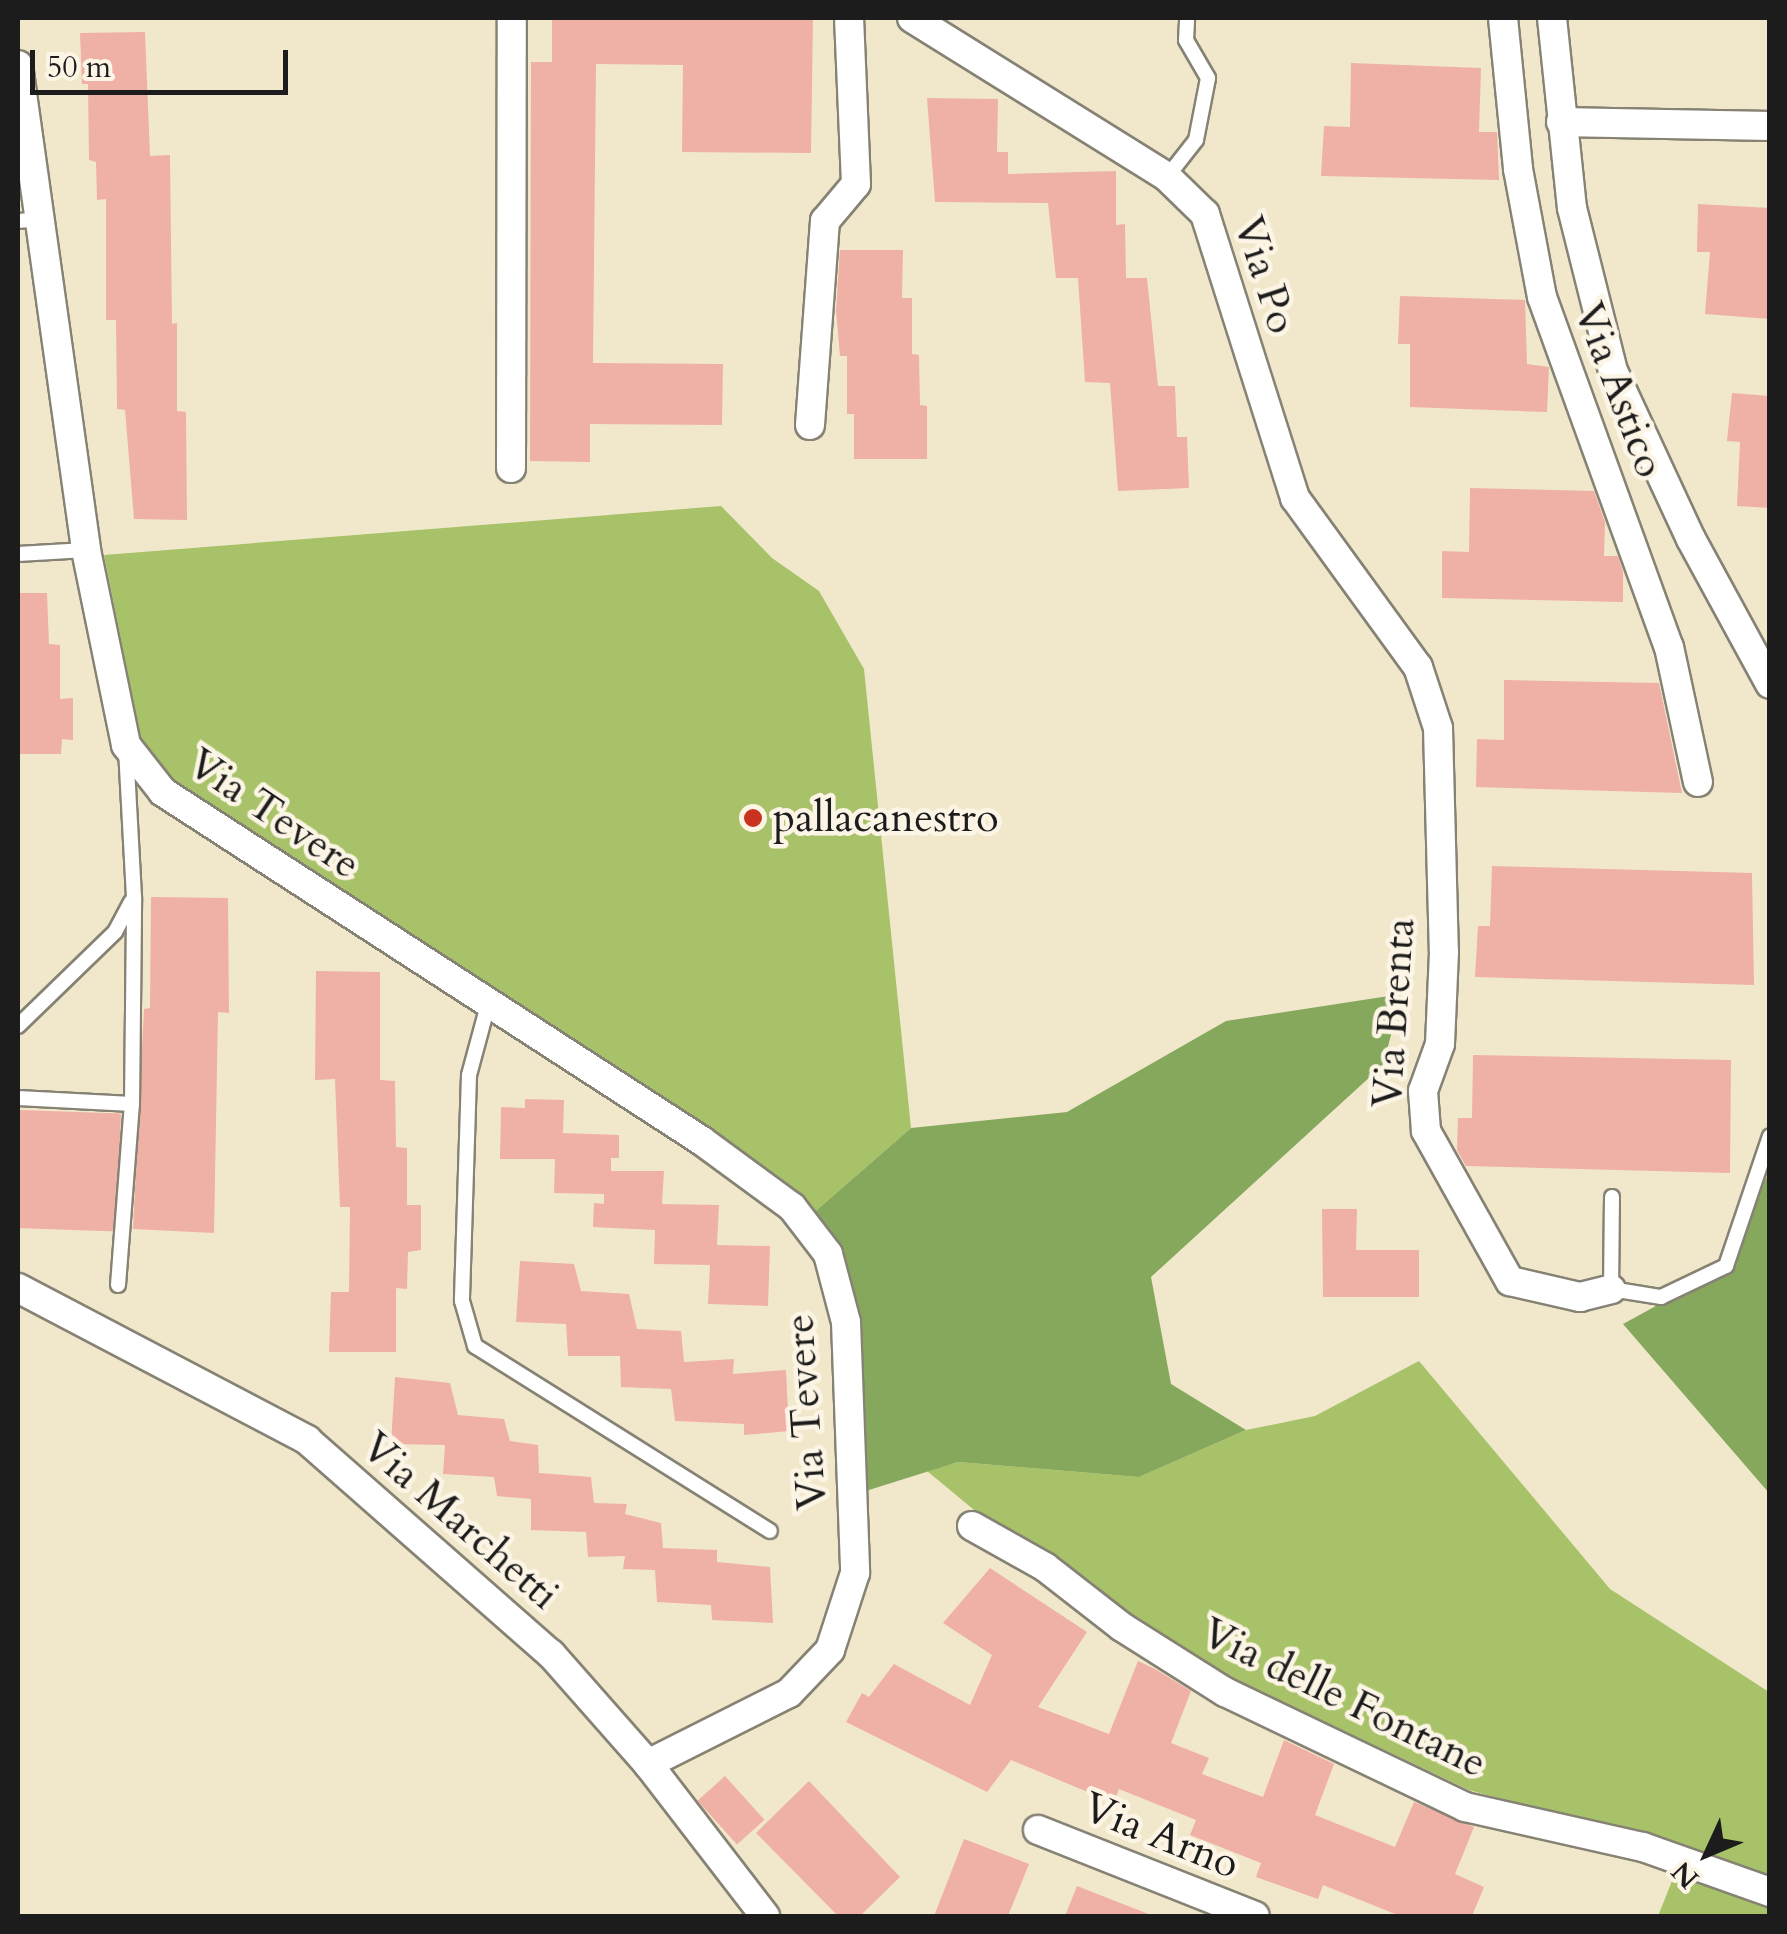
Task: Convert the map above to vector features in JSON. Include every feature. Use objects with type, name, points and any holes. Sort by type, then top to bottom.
[{"type":"street","points":[[510,468],[512,18]]},
{"type":"street","points":[[810,425],[826,221],[856,184],[849,18]]},
{"type":"street","name":"Via Po","points":[[912,18],[1167,177],[1205,214],[1294,498],[1418,667]]},
{"type":"street","name":"Via Astico","points":[[1503,18],[1518,169],[1542,298],[1658,612],[1698,782]]},
{"type":"street","points":[[1552,18],[1572,208],[1613,371],[1691,539],[1770,684]]},
{"type":"street","name":"Via Tevere","points":[[18,65],[29,220],[86,550],[126,746],[164,792],[490,1001],[792,1208],[828,1254],[846,1322],[855,1573],[830,1650],[789,1693],[648,1764]]},
{"type":"street","points":[[1561,122],[1770,126]]},
{"type":"street","name":"Via Brenta","points":[[1418,667],[1438,728],[1444,952],[1440,1044],[1423,1091],[1426,1131],[1510,1281],[1580,1297],[1610,1288]]},
{"type":"street","name":"Via Marchetti","points":[[18,1288],[308,1440],[551,1654],[648,1764],[764,1916]]},
{"type":"street","name":"Via delle Fontane","points":[[972,1526],[1045,1567],[1122,1628],[1225,1692],[1465,1808],[1644,1847],[1770,1892]]},
{"type":"street","name":"Via Arno","points":[[1038,1830],[1254,1916]]},
{"type":"lane","points":[[1167,177],[1196,140],[1208,78],[1186,40],[1186,18]]},
{"type":"lane","points":[[18,554],[86,550]]},
{"type":"lane","name":"Via Tevere","points":[[118,1285],[132,1104],[134,897],[126,746]]},
{"type":"lane","points":[[18,1026],[115,932],[134,897]]},
{"type":"lane","name":"Via Tevere","points":[[490,1001],[469,1075],[462,1301],[475,1346],[770,1531]]},
{"type":"lane","points":[[18,1098],[132,1104]]},
{"type":"lane","name":"Via Brenta","points":[[1610,1288],[1661,1296],[1726,1266],[1770,1136]]},
{"type":"lane","points":[[1610,1288],[1612,1197]]},
{"type":"green space","points":[[721,506],[772,558],[819,591],[864,669],[911,1128],[795,1229],[374,924],[153,799],[104,555]]},
{"type":"green space","points":[[1402,994],[1383,1065],[1151,1277],[1171,1384],[1246,1430],[1139,1477],[958,1462],[853,1495],[837,1305],[795,1229],[911,1128],[1067,1112],[1226,1021]]},
{"type":"green space","points":[[1769,1172],[1769,1493],[1623,1324],[1696,1284],[1732,1251]]},
{"type":"green space","points":[[1419,1361],[1610,1589],[1769,1692],[1769,1916],[1658,1916],[1684,1851],[1469,1790],[1228,1676],[1132,1623],[1014,1543],[927,1471],[958,1462],[1139,1477],[1246,1430],[1315,1416]]},
{"type":"building","points":[[552,18],[813,18],[811,153],[682,152],[683,65],[596,64],[593,363],[723,364],[722,425],[590,424],[590,462],[530,461],[531,62],[552,62]]},
{"type":"building","points":[[145,32],[150,156],[170,155],[172,324],[177,323],[177,411],[186,412],[187,520],[134,519],[125,410],[117,409],[116,320],[106,320],[106,199],[97,200],[96,162],[89,160],[88,84],[82,84],[80,33]]},
{"type":"building","points":[[1351,63],[1481,68],[1479,132],[1497,132],[1499,180],[1321,176],[1324,126],[1350,127]]},
{"type":"building","points":[[927,98],[998,99],[997,152],[1008,152],[1008,174],[1116,171],[1116,225],[1125,224],[1126,278],[1147,278],[1158,386],[1175,386],[1177,437],[1187,437],[1189,488],[1118,491],[1110,383],[1085,382],[1078,278],[1056,278],[1048,203],[935,202]]},
{"type":"building","points":[[1698,204],[1770,208],[1770,319],[1705,314],[1710,252],[1697,252]]},
{"type":"building","points":[[840,250],[903,250],[902,298],[912,298],[912,354],[919,355],[920,405],[927,406],[927,459],[854,459],[854,414],[847,414],[847,356],[840,356],[836,310]]},
{"type":"building","points":[[1400,296],[1525,300],[1527,364],[1549,367],[1547,412],[1410,407],[1410,344],[1398,344]]},
{"type":"building","points":[[1732,393],[1770,396],[1770,508],[1737,506],[1740,442],[1727,441]]},
{"type":"building","points":[[1470,488],[1594,491],[1605,522],[1604,556],[1618,556],[1623,572],[1623,602],[1442,598],[1442,551],[1469,552]]},
{"type":"building","points":[[18,593],[47,593],[49,644],[60,645],[60,699],[73,698],[73,740],[62,739],[61,754],[18,754]]},
{"type":"building","points":[[1504,680],[1659,683],[1682,793],[1476,787],[1477,739],[1504,740]]},
{"type":"building","points":[[1492,866],[1752,873],[1754,985],[1475,977],[1478,926],[1490,926]]},
{"type":"building","points":[[151,897],[228,898],[229,1013],[218,1012],[214,1233],[133,1229],[144,1009],[150,1008]]},
{"type":"building","points":[[316,971],[380,972],[380,1080],[395,1081],[396,1147],[407,1148],[407,1205],[421,1205],[421,1250],[408,1252],[407,1289],[396,1288],[396,1352],[329,1352],[331,1292],[349,1292],[350,1207],[340,1207],[335,1079],[315,1080]]},
{"type":"building","points":[[1473,1055],[1731,1060],[1730,1173],[1466,1166],[1457,1150],[1458,1118],[1472,1118]]},
{"type":"building","points":[[525,1099],[564,1100],[563,1133],[619,1135],[619,1158],[611,1158],[611,1171],[664,1171],[662,1204],[719,1205],[717,1245],[770,1246],[768,1306],[708,1304],[710,1265],[654,1264],[655,1230],[593,1227],[594,1203],[604,1204],[604,1194],[554,1193],[555,1159],[500,1159],[501,1107],[525,1108]]},
{"type":"building","points":[[20,1110],[121,1114],[117,1231],[18,1228]]},
{"type":"building","points":[[1322,1209],[1357,1209],[1356,1250],[1419,1250],[1419,1297],[1323,1297]]},
{"type":"building","points":[[520,1261],[574,1264],[581,1291],[629,1294],[637,1329],[681,1331],[684,1362],[734,1359],[733,1374],[786,1370],[789,1431],[744,1435],[744,1424],[675,1421],[671,1389],[621,1387],[620,1356],[568,1356],[566,1324],[516,1322]]},
{"type":"building","points":[[395,1377],[450,1383],[458,1415],[504,1419],[510,1441],[538,1445],[539,1473],[591,1477],[594,1503],[627,1504],[625,1514],[661,1523],[663,1548],[717,1550],[717,1562],[770,1567],[773,1623],[712,1620],[711,1605],[657,1602],[655,1570],[623,1569],[625,1556],[588,1557],[586,1532],[531,1530],[531,1499],[497,1496],[494,1477],[443,1474],[445,1445],[391,1444]]},
{"type":"building","points":[[990,1568],[1087,1632],[1038,1707],[1109,1734],[1138,1661],[1155,1669],[1191,1691],[1171,1743],[1209,1758],[1202,1774],[1263,1797],[1284,1740],[1334,1764],[1315,1815],[1395,1847],[1414,1802],[1474,1827],[1455,1874],[1484,1887],[1472,1916],[1400,1916],[1323,1885],[1318,1899],[1256,1877],[1261,1863],[1190,1835],[1196,1820],[1119,1789],[1114,1803],[1011,1760],[987,1792],[846,1722],[862,1693],[869,1697],[894,1664],[970,1705],[992,1655],[943,1623]]},
{"type":"building","points":[[725,1776],[764,1820],[737,1845],[698,1801]]},
{"type":"building","points":[[809,1781],[900,1877],[860,1916],[838,1916],[756,1833]]},
{"type":"building","points":[[964,1839],[1029,1864],[1008,1916],[934,1916]]},
{"type":"building","points":[[1077,1886],[1151,1915],[1065,1916]]},
{"type":"place","name":"pallacanestro","points":[[753,818]]}]
